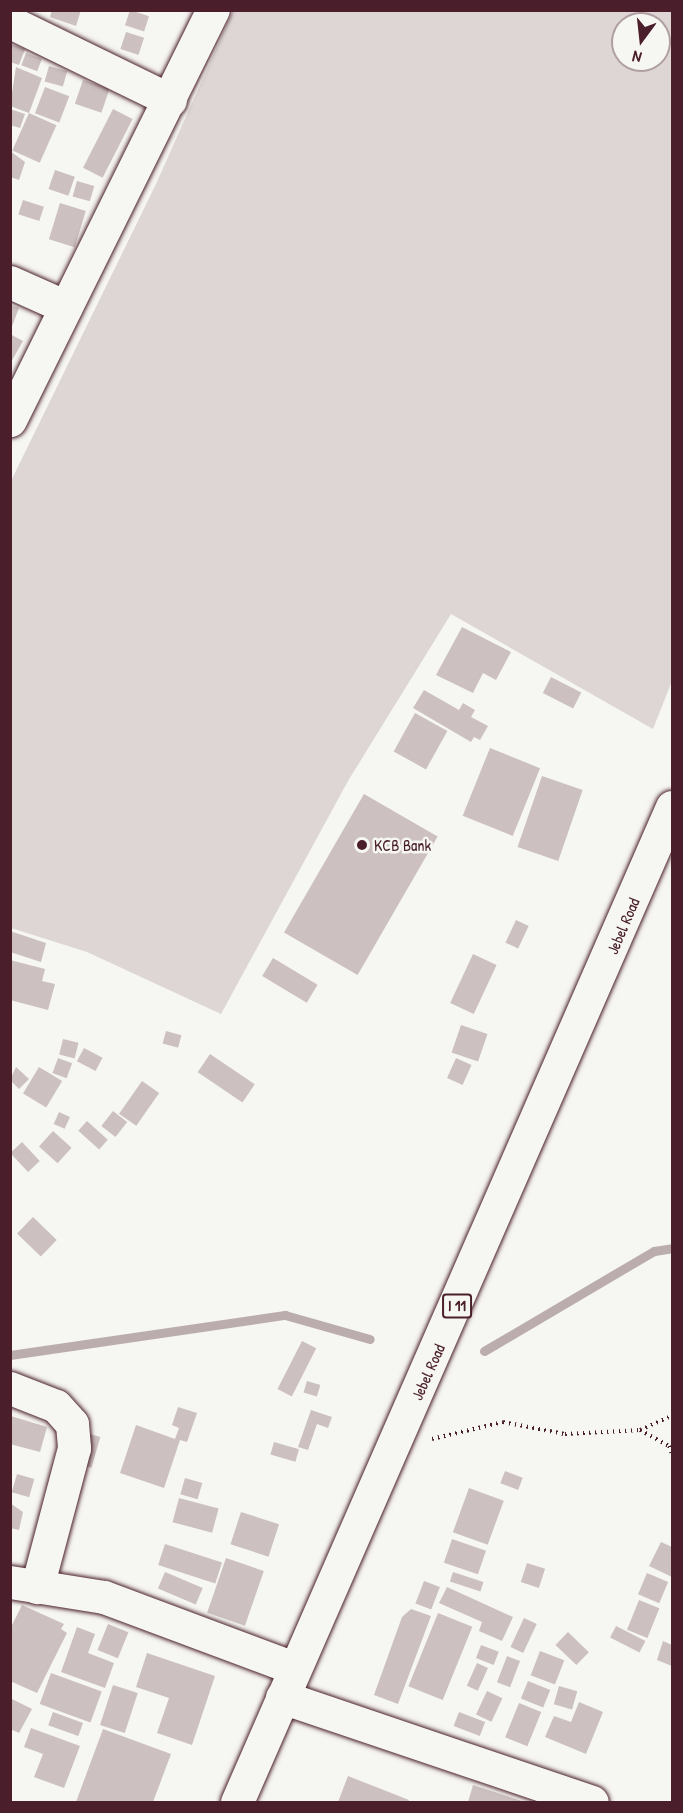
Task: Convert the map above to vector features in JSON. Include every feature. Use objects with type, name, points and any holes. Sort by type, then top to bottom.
[{"type":"street","points":[[10,420],[213,10]]},
{"type":"street","points":[[10,22],[170,100]]},
{"type":"street","points":[[10,282],[66,307]]},
{"type":"street","name":"Jebel Road","points":[[237,1803],[288,1683],[394,1449],[672,807]]},
{"type":"street","points":[[10,1388],[56,1406],[72,1424],[74,1448],[24,1585],[104,1597],[288,1683],[592,1803]]},
{"type":"path","points":[[394,1449],[486,1423],[565,1434],[640,1430],[672,1416]]},
{"type":"path","points":[[640,1430],[669,1446],[672,1454]]},
{"type":"shaded area","points":[[233,11],[672,11],[672,681],[653,729],[451,614],[348,781],[221,1014],[87,952],[11,928],[10,483],[156,184]]},
{"type":"building","points":[[52,10],[81,10],[76,26],[50,17]]},
{"type":"building","points":[[130,10],[149,16],[144,31],[125,25]]},
{"type":"building","points":[[126,32],[144,38],[139,55],[120,49]]},
{"type":"building","points":[[10,44],[25,49],[19,65],[10,62]]},
{"type":"building","points":[[26,53],[42,59],[37,71],[21,65]]},
{"type":"building","points":[[49,66],[67,71],[63,87],[45,81]]},
{"type":"building","points":[[16,67],[42,78],[29,113],[10,106]]},
{"type":"building","points":[[83,80],[109,89],[101,113],[75,104]]},
{"type":"building","points":[[45,87],[69,96],[59,122],[35,113]]},
{"type":"building","points":[[10,109],[25,114],[20,128],[10,125]]},
{"type":"building","points":[[113,109],[133,119],[103,178],[83,168]]},
{"type":"building","points":[[29,113],[56,125],[40,163],[12,150]]},
{"type":"building","points":[[10,151],[25,162],[19,180],[10,177]]},
{"type":"building","points":[[55,170],[75,177],[68,196],[48,189]]},
{"type":"building","points":[[77,181],[94,186],[90,201],[73,196]]},
{"type":"building","points":[[23,200],[44,207],[39,221],[18,214]]},
{"type":"building","points":[[60,203],[86,211],[75,247],[49,239]]},
{"type":"building","points":[[10,305],[19,308],[11,329],[10,329]]},
{"type":"building","points":[[10,334],[23,341],[10,364]]},
{"type":"building","points":[[462,627],[511,652],[496,680],[483,673],[473,693],[436,675]]},
{"type":"building","points":[[551,677],[581,692],[573,708],[543,693]]},
{"type":"building","points":[[424,690],[459,710],[463,703],[475,710],[471,717],[488,726],[480,740],[474,737],[471,742],[413,708]]},
{"type":"building","points":[[415,713],[447,731],[426,769],[394,751]]},
{"type":"building","points":[[490,748],[540,768],[513,836],[463,816]]},
{"type":"building","points":[[542,776],[583,790],[558,861],[518,847]]},
{"type":"building","points":[[364,794],[438,836],[358,975],[284,933]]},
{"type":"building","points":[[516,920],[529,926],[518,949],[505,943]]},
{"type":"building","points":[[10,931],[46,943],[41,962],[10,952]]},
{"type":"building","points":[[473,954],[497,965],[474,1014],[450,1003]]},
{"type":"building","points":[[273,958],[318,985],[307,1003],[262,976]]},
{"type":"building","points":[[10,960],[45,969],[42,981],[55,984],[48,1010],[10,1000]]},
{"type":"building","points":[[461,1025],[487,1034],[478,1062],[452,1052]]},
{"type":"building","points":[[166,1031],[181,1035],[178,1048],[163,1044]]},
{"type":"building","points":[[63,1039],[79,1043],[75,1058],[59,1055]]},
{"type":"building","points":[[84,1048],[103,1058],[95,1071],[77,1061]]},
{"type":"building","points":[[210,1054],[255,1084],[242,1102],[198,1072]]},
{"type":"building","points":[[58,1058],[72,1063],[67,1078],[53,1073]]},
{"type":"building","points":[[456,1058],[472,1065],[463,1085],[447,1078]]},
{"type":"building","points":[[16,1067],[29,1079],[19,1089],[10,1080]]},
{"type":"building","points":[[39,1067],[62,1081],[46,1107],[23,1094]]},
{"type":"building","points":[[142,1081],[159,1093],[136,1126],[119,1114]]},
{"type":"building","points":[[113,1111],[127,1122],[115,1137],[101,1126]]},
{"type":"building","points":[[59,1112],[70,1117],[65,1129],[54,1124]]},
{"type":"building","points":[[87,1121],[108,1140],[99,1149],[78,1131]]},
{"type":"building","points":[[53,1131],[72,1148],[58,1163],[39,1147]]},
{"type":"building","points":[[22,1142],[40,1161],[28,1172],[10,1153]]},
{"type":"building","points":[[33,1217],[57,1240],[41,1256],[17,1234]]},
{"type":"building","points":[[302,1341],[316,1348],[292,1396],[277,1389]]},
{"type":"building","points":[[307,1381],[320,1385],[317,1397],[303,1392]]},
{"type":"building","points":[[178,1407],[197,1413],[187,1442],[180,1440],[164,1488],[120,1473],[136,1425],[175,1439],[179,1428],[172,1425]]},
{"type":"building","points":[[311,1410],[332,1417],[328,1428],[317,1424],[308,1450],[298,1447]]},
{"type":"building","points":[[11,1416],[47,1427],[40,1452],[10,1444]]},
{"type":"building","points":[[83,1432],[100,1437],[91,1468],[74,1463]]},
{"type":"building","points":[[274,1442],[299,1449],[295,1462],[270,1454]]},
{"type":"building","points":[[505,1471],[523,1478],[518,1490],[500,1483]]},
{"type":"building","points":[[17,1474],[34,1479],[29,1497],[12,1492]]},
{"type":"building","points":[[185,1478],[202,1483],[198,1499],[180,1494]]},
{"type":"building","points":[[469,1488],[504,1501],[488,1545],[453,1532]]},
{"type":"building","points":[[179,1498],[219,1509],[212,1533],[173,1522]]},
{"type":"building","points":[[10,1503],[23,1512],[19,1530],[10,1528]]},
{"type":"building","points":[[241,1512],[279,1524],[269,1557],[230,1544]]},
{"type":"building","points":[[452,1539],[486,1551],[478,1574],[444,1563]]},
{"type":"building","points":[[661,1542],[672,1547],[672,1577],[649,1566]]},
{"type":"building","points":[[165,1544],[222,1563],[215,1583],[158,1565]]},
{"type":"building","points":[[226,1558],[264,1571],[245,1626],[207,1613]]},
{"type":"building","points":[[527,1563],[545,1569],[539,1588],[521,1582]]},
{"type":"building","points":[[165,1572],[203,1588],[196,1605],[158,1589]]},
{"type":"building","points":[[453,1572],[483,1582],[480,1591],[450,1582]]},
{"type":"building","points":[[647,1573],[668,1582],[659,1603],[638,1594]]},
{"type":"building","points":[[424,1581],[440,1587],[431,1609],[415,1603]]},
{"type":"building","points":[[447,1587],[513,1617],[502,1641],[479,1631],[482,1622],[439,1603]]},
{"type":"building","points":[[639,1600],[659,1608],[647,1638],[627,1630]]},
{"type":"building","points":[[22,1605],[64,1624],[61,1629],[67,1633],[37,1693],[10,1681],[10,1629]]},
{"type":"building","points":[[411,1609],[431,1616],[398,1704],[374,1695],[402,1617]]},
{"type":"building","points":[[438,1613],[472,1627],[443,1700],[408,1686]]},
{"type":"building","points":[[524,1618],[537,1624],[523,1653],[510,1647]]},
{"type":"building","points":[[108,1624],[128,1632],[118,1658],[98,1650]]},
{"type":"building","points":[[616,1626],[645,1641],[640,1653],[610,1638]]},
{"type":"building","points":[[77,1627],[95,1634],[88,1653],[114,1663],[105,1688],[61,1672]]},
{"type":"building","points":[[568,1632],[589,1652],[576,1665],[555,1645]]},
{"type":"building","points":[[663,1641],[672,1645],[672,1666],[657,1660]]},
{"type":"building","points":[[481,1645],[499,1652],[494,1665],[476,1658]]},
{"type":"building","points":[[540,1651],[564,1660],[555,1685],[531,1675]]},
{"type":"building","points":[[147,1653],[215,1676],[192,1745],[157,1733],[169,1698],[136,1687]]},
{"type":"building","points":[[507,1656],[520,1661],[510,1687],[497,1682]]},
{"type":"building","points":[[477,1663],[488,1668],[478,1691],[467,1686]]},
{"type":"building","points":[[51,1673],[102,1691],[90,1722],[40,1704]]},
{"type":"building","points":[[528,1681],[550,1690],[543,1708],[521,1699]]},
{"type":"building","points":[[113,1685],[138,1693],[125,1733],[100,1725]]},
{"type":"building","points":[[559,1686],[577,1691],[572,1710],[554,1704]]},
{"type":"building","points":[[487,1691],[502,1698],[491,1722],[476,1715]]},
{"type":"building","points":[[10,1698],[32,1709],[19,1733],[10,1729]]},
{"type":"building","points":[[579,1702],[603,1712],[586,1754],[545,1737],[554,1716],[571,1722]]},
{"type":"building","points":[[519,1703],[541,1712],[527,1746],[505,1737]]},
{"type":"building","points":[[53,1712],[83,1723],[78,1736],[48,1725]]},
{"type":"building","points":[[459,1712],[485,1722],[480,1736],[454,1726]]},
{"type":"building","points":[[31,1728],[80,1746],[64,1788],[34,1777],[43,1754],[24,1747]]},
{"type":"building","points":[[103,1729],[171,1754],[153,1802],[76,1802]]},
{"type":"building","points":[[348,1776],[409,1800],[408,1802],[338,1802]]},
{"type":"building","points":[[473,1785],[525,1802],[468,1802]]},
{"type":"waterway","points":[[484,1351],[654,1251],[672,1248]]},
{"type":"waterway","points":[[10,1355],[285,1315],[370,1339]]},
{"type":"place","name":"KCB Bank","points":[[362,845]]}]
